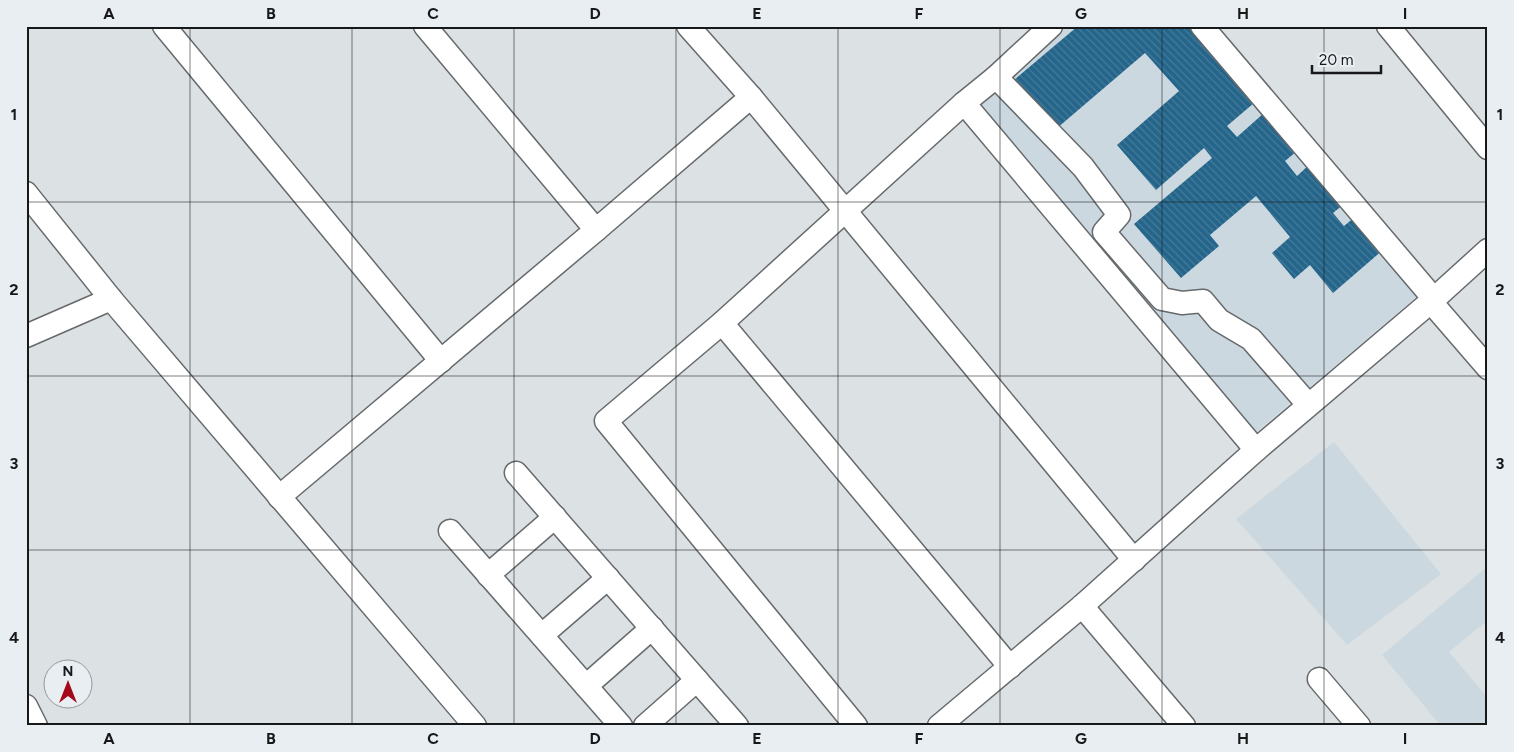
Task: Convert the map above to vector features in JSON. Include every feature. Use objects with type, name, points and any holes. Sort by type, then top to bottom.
[{"type":"street","points":[[164,26],[440,361]]},
{"type":"street","points":[[425,26],[596,230]]},
{"type":"street","points":[[688,26],[751,97],[1134,560]]},
{"type":"street","points":[[856,726],[606,421],[722,323],[1051,26]]},
{"type":"street","points":[[1202,26],[1488,368]]},
{"type":"street","points":[[1391,27],[1488,148]]},
{"type":"street","points":[[996,77],[1083,167],[1119,214],[1104,232],[1162,299],[1182,303],[1203,301],[1219,320],[1251,339],[1305,401]]},
{"type":"street","points":[[279,497],[751,97]]},
{"type":"street","points":[[964,103],[1256,450]]},
{"type":"street","points":[[26,193],[34,215],[111,299],[475,726]]},
{"type":"street","points":[[939,726],[1082,606],[1256,450],[1433,300],[1488,250]]},
{"type":"street","points":[[26,336],[111,299]]},
{"type":"street","points":[[722,323],[1010,667]]},
{"type":"street","points":[[516,473],[737,726]]},
{"type":"street","points":[[488,574],[554,517]]},
{"type":"street","points":[[450,530],[621,726]]},
{"type":"street","points":[[542,635],[608,578]]},
{"type":"street","points":[[1082,606],[1184,726]]},
{"type":"street","points":[[586,686],[652,628]]},
{"type":"street","points":[[1319,679],[1359,726]]},
{"type":"street","points":[[644,726],[697,680]]},
{"type":"shaded area","points":[[1068,26],[1193,26],[1420,294],[1255,433],[975,104]]},
{"type":"shaded area","points":[[1334,442],[1441,574],[1347,645],[1236,519]]},
{"type":"shaded area","points":[[1488,566],[1488,620],[1449,652],[1488,698],[1488,723],[1484,726],[1441,726],[1382,655]]},
{"type":"building","points":[[1078,26],[1199,26],[1261,97],[1227,126],[1237,137],[1264,113],[1297,151],[1285,161],[1297,176],[1310,164],[1344,204],[1333,213],[1344,226],[1356,216],[1384,249],[1333,293],[1310,265],[1294,279],[1272,253],[1290,237],[1256,196],[1210,235],[1219,246],[1181,278],[1134,224],[1212,158],[1204,148],[1156,190],[1117,145],[1179,91],[1145,53],[1056,129],[1014,80]]}]
